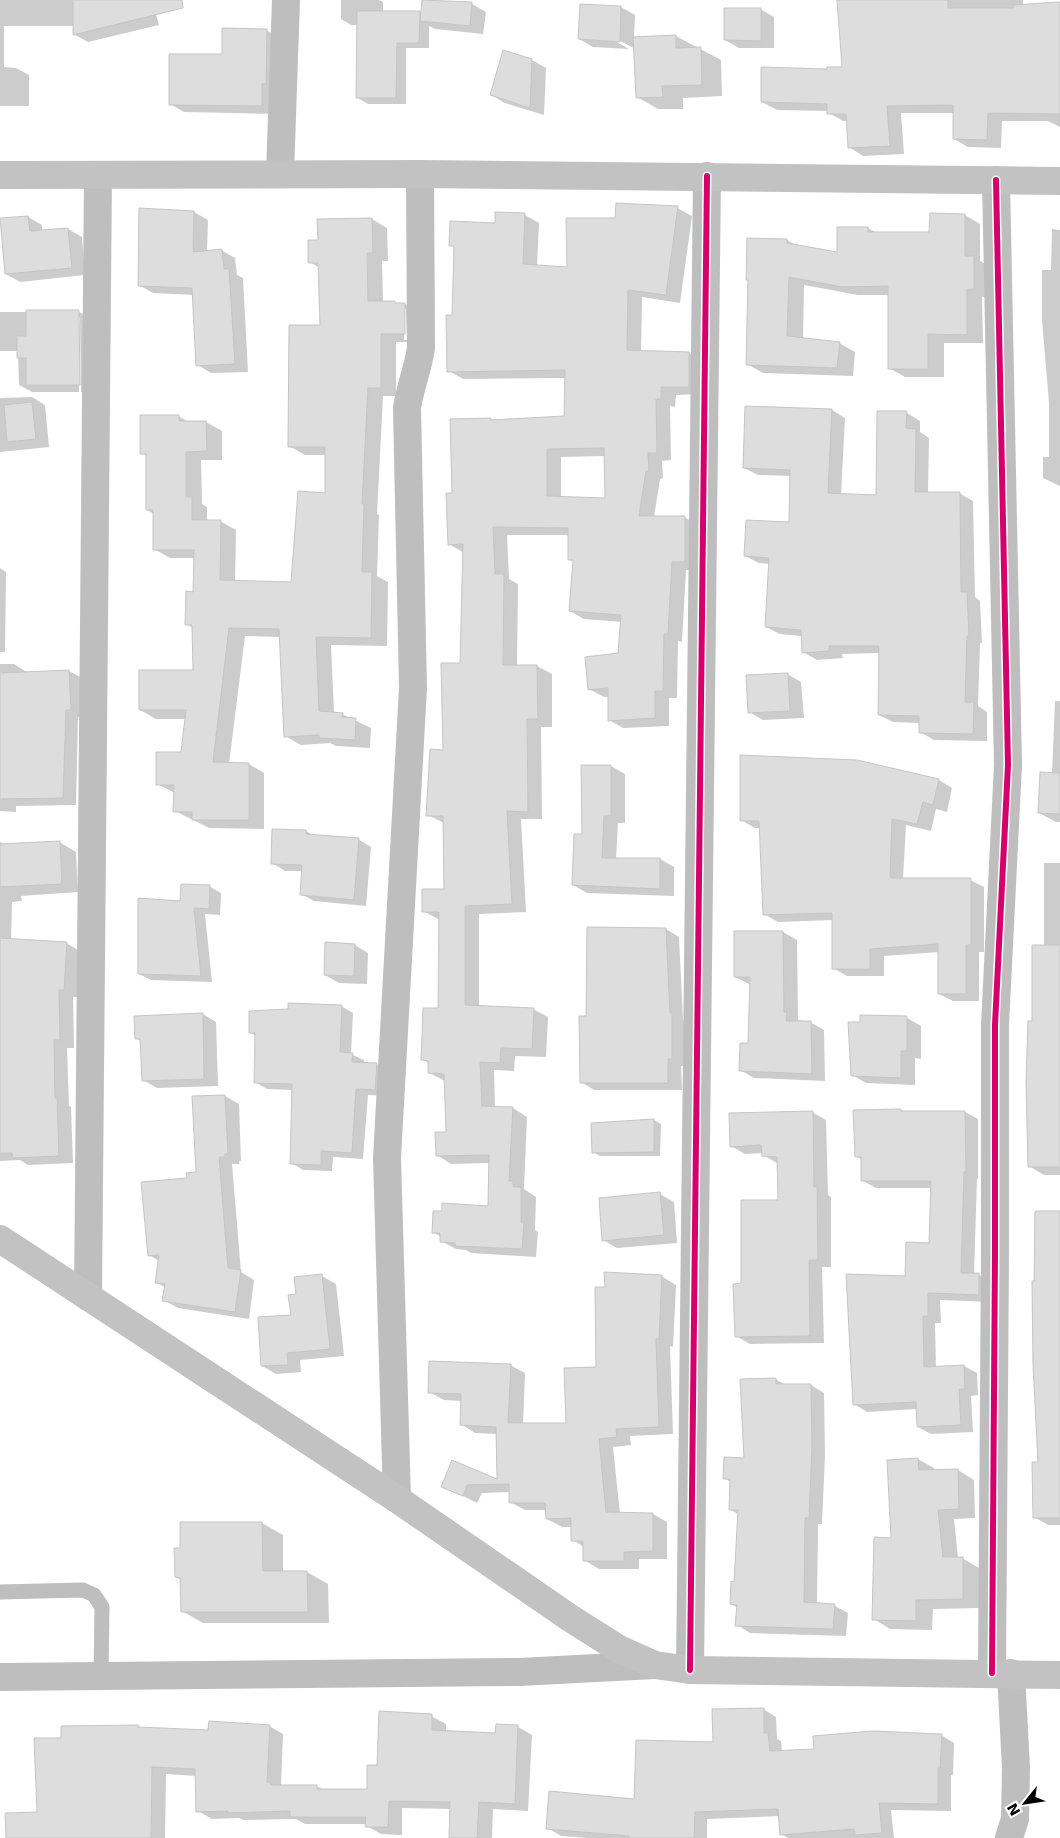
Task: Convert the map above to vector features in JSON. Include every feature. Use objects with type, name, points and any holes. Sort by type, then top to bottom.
[{"type":"street","points":[[280,174],[286,0]]},
{"type":"street","points":[[397,1499],[387,1158],[413,688],[406,408],[410,387],[418,370],[421,348],[420,174]]},
{"type":"street","points":[[0,175],[420,174],[1060,181]]},
{"type":"street","points":[[88,1297],[98,175]]},
{"type":"street","points":[[690,1670],[707,176]]},
{"type":"street","points":[[996,180],[1008,765],[995,1025],[996,1252],[1002,1673],[1016,1768],[1015,1820],[1010,1838]]},
{"type":"street","points":[[0,1239],[397,1499],[570,1618],[619,1649],[654,1664]]},
{"type":"street","points":[[0,1677],[520,1672],[654,1664],[690,1670],[1060,1675]]},
{"type":"lane","points":[[0,1592],[83,1590],[94,1595],[102,1608],[101,1676]]},
{"type":"building","points":[[73,0],[182,0],[183,8],[73,35]]},
{"type":"building","points":[[422,0],[472,2],[470,26],[420,21]]},
{"type":"building","points":[[837,0],[948,0],[948,8],[1013,8],[1013,5],[1060,2],[1060,114],[988,113],[987,140],[953,139],[953,105],[887,106],[890,146],[848,148],[846,114],[827,114],[827,104],[761,102],[761,67],[827,69],[827,67],[842,67]]},
{"type":"building","points":[[580,4],[621,6],[620,42],[578,39]]},
{"type":"building","points":[[724,8],[761,8],[761,41],[724,40]]},
{"type":"building","points":[[357,11],[420,11],[419,43],[397,43],[396,98],[356,98]]},
{"type":"building","points":[[222,28],[267,29],[266,84],[262,84],[262,106],[169,105],[169,54],[222,54]]},
{"type":"building","points":[[676,35],[676,48],[701,47],[702,85],[662,86],[663,97],[636,98],[633,37]]},
{"type":"building","points":[[503,50],[532,59],[530,108],[490,95]]},
{"type":"building","points":[[616,203],[678,206],[666,295],[628,290],[627,350],[689,352],[689,387],[661,387],[661,399],[656,399],[657,453],[648,453],[649,471],[646,471],[639,516],[685,516],[685,562],[672,562],[668,634],[664,634],[663,691],[655,691],[655,718],[608,721],[608,688],[588,690],[585,657],[618,653],[621,615],[569,611],[573,560],[568,560],[568,528],[493,527],[495,574],[504,574],[503,665],[537,665],[538,719],[527,719],[528,812],[507,811],[512,904],[465,906],[465,1005],[534,1008],[532,1049],[501,1048],[500,1063],[480,1062],[482,1106],[513,1107],[509,1181],[513,1181],[513,1187],[521,1187],[521,1222],[524,1222],[522,1249],[455,1246],[455,1243],[440,1242],[440,1233],[432,1233],[433,1211],[442,1211],[442,1203],[488,1206],[489,1155],[436,1156],[435,1132],[446,1132],[444,1074],[428,1073],[428,1061],[421,1060],[423,1008],[438,1008],[439,912],[422,912],[422,889],[444,889],[443,816],[426,816],[430,749],[443,750],[441,663],[460,663],[463,544],[448,545],[446,493],[452,493],[450,419],[491,418],[491,420],[564,416],[565,370],[447,372],[446,315],[452,315],[454,246],[449,246],[450,221],[495,223],[495,212],[525,213],[523,264],[567,267],[566,218],[615,218]],"holes":[[[604,448],[605,498],[547,496],[547,449]]]},
{"type":"building","points":[[139,208],[194,211],[193,252],[222,249],[224,269],[229,269],[235,364],[196,366],[192,288],[138,286]]},
{"type":"building","points":[[930,213],[965,214],[965,256],[974,256],[974,289],[967,289],[967,335],[928,334],[928,369],[888,369],[888,286],[842,287],[789,277],[787,336],[840,342],[837,368],[746,365],[747,238],[787,239],[787,243],[837,252],[837,227],[868,227],[868,232],[929,232]]},
{"type":"building","points":[[28,216],[30,231],[68,228],[72,268],[5,274],[0,218]]},
{"type":"building","points":[[372,218],[373,253],[367,253],[368,301],[405,303],[405,334],[381,334],[381,388],[368,388],[362,504],[364,504],[362,572],[372,572],[371,638],[316,637],[319,711],[343,713],[342,717],[356,718],[355,740],[319,738],[319,735],[284,737],[279,629],[229,628],[213,762],[249,763],[249,820],[192,820],[192,812],[173,812],[174,785],[156,785],[156,752],[181,752],[186,710],[139,710],[139,670],[193,670],[192,625],[185,625],[186,591],[193,592],[194,550],[153,550],[153,510],[146,510],[146,454],[140,454],[140,415],[179,415],[179,421],[206,421],[207,451],[186,452],[186,497],[192,497],[192,520],[221,520],[220,580],[291,582],[298,491],[325,493],[325,447],[288,447],[289,325],[320,325],[318,263],[308,263],[308,240],[318,240],[317,219]]},
{"type":"building","points":[[26,310],[79,310],[80,385],[26,385],[26,358],[17,358],[17,336],[26,336]]},
{"type":"building","points":[[32,402],[36,439],[7,442],[4,405]]},
{"type":"building","points":[[745,406],[832,409],[828,493],[876,495],[877,411],[907,411],[906,428],[916,429],[915,492],[960,492],[961,592],[967,592],[969,636],[967,636],[965,702],[974,702],[973,734],[919,733],[919,716],[878,715],[879,646],[829,646],[829,651],[802,653],[801,630],[765,627],[769,558],[744,556],[746,520],[789,522],[790,470],[743,468]]},
{"type":"building","points":[[69,670],[71,710],[66,710],[63,798],[0,799],[0,673]]},
{"type":"building","points":[[788,673],[790,711],[748,713],[746,675]]},
{"type":"building","points":[[740,755],[857,760],[939,779],[933,805],[923,802],[917,824],[892,819],[890,878],[971,878],[971,945],[966,945],[966,994],[938,994],[938,944],[870,949],[870,969],[832,969],[832,913],[763,915],[759,821],[740,821]]},
{"type":"building","points":[[581,765],[611,765],[611,816],[604,816],[602,858],[660,858],[660,889],[572,885],[574,834],[582,834]]},
{"type":"building","points":[[1040,772],[1060,773],[1060,814],[1038,813]]},
{"type":"building","points":[[272,829],[306,830],[306,834],[359,838],[354,900],[300,895],[302,865],[271,864]]},
{"type":"building","points":[[60,841],[62,884],[0,887],[0,844]]},
{"type":"building","points":[[181,884],[210,885],[209,909],[194,908],[201,976],[138,974],[138,898],[180,901]]},
{"type":"building","points":[[587,927],[666,928],[670,1013],[672,1013],[672,1059],[668,1059],[668,1083],[580,1083],[579,1016],[586,1016]]},
{"type":"building","points":[[734,931],[783,931],[784,1012],[787,1012],[786,1021],[811,1021],[812,1074],[739,1071],[740,1043],[748,1043],[750,977],[734,977]]},
{"type":"building","points":[[0,938],[67,942],[64,990],[59,990],[60,1040],[54,1040],[59,1156],[13,1158],[12,1153],[0,1153]]},
{"type":"building","points":[[325,942],[355,944],[354,976],[324,975]]},
{"type":"building","points":[[1032,945],[1060,945],[1060,1167],[1028,1167],[1026,1082],[1028,1021],[1032,1021]]},
{"type":"building","points":[[288,1003],[342,1005],[340,1052],[353,1053],[352,1062],[377,1063],[375,1090],[356,1089],[352,1153],[321,1151],[321,1165],[290,1164],[292,1084],[254,1083],[255,1033],[249,1033],[249,1011],[288,1009]]},
{"type":"building","points":[[203,1013],[204,1079],[142,1081],[140,1039],[135,1039],[134,1016]]},
{"type":"building","points":[[860,1015],[907,1016],[907,1051],[901,1051],[901,1078],[851,1076],[848,1022],[860,1022]]},
{"type":"building","points":[[225,1095],[228,1154],[225,1154],[225,1157],[219,1157],[228,1268],[241,1270],[235,1312],[162,1301],[165,1284],[155,1283],[159,1255],[148,1256],[141,1182],[187,1178],[186,1173],[196,1172],[192,1096]]},
{"type":"building","points":[[901,1109],[901,1111],[965,1111],[966,1172],[964,1172],[961,1273],[979,1273],[979,1295],[928,1293],[928,1316],[923,1316],[924,1367],[964,1365],[965,1389],[959,1389],[961,1425],[917,1427],[916,1402],[853,1405],[846,1274],[905,1276],[906,1242],[929,1243],[931,1181],[861,1181],[861,1157],[855,1157],[853,1110]]},
{"type":"building","points":[[813,1111],[814,1187],[817,1187],[818,1260],[809,1260],[810,1336],[735,1337],[733,1284],[741,1283],[741,1200],[778,1200],[777,1157],[762,1156],[761,1145],[730,1147],[729,1113]]},
{"type":"building","points":[[654,1119],[654,1152],[592,1153],[591,1123]]},
{"type":"building","points":[[660,1192],[664,1235],[602,1241],[599,1198]]},
{"type":"building","points":[[1035,1211],[1060,1211],[1060,1518],[1033,1518],[1032,1462],[1038,1462],[1033,1364],[1032,1281],[1034,1281]]},
{"type":"building","points":[[604,1272],[662,1275],[659,1339],[656,1339],[659,1427],[616,1429],[617,1437],[599,1439],[606,1512],[653,1513],[653,1551],[624,1552],[624,1561],[583,1561],[583,1541],[571,1541],[571,1518],[546,1519],[545,1503],[509,1503],[509,1484],[467,1485],[463,1496],[441,1487],[452,1460],[497,1479],[496,1427],[460,1425],[461,1394],[428,1393],[429,1361],[511,1364],[508,1423],[566,1423],[564,1368],[596,1367],[595,1287],[605,1287]]},
{"type":"building","points":[[322,1274],[330,1349],[287,1353],[288,1365],[261,1366],[258,1317],[291,1315],[288,1295],[296,1294],[294,1277]]},
{"type":"building","points":[[776,1378],[776,1384],[811,1384],[812,1446],[809,1518],[805,1518],[804,1602],[835,1604],[833,1629],[735,1626],[737,1605],[730,1604],[731,1581],[734,1582],[738,1510],[729,1510],[730,1479],[723,1479],[724,1457],[744,1458],[740,1379]]},
{"type":"building","points":[[918,1458],[919,1470],[958,1469],[959,1509],[938,1510],[943,1557],[963,1557],[963,1599],[916,1600],[916,1621],[872,1620],[874,1537],[891,1538],[887,1460]]},
{"type":"building","points":[[180,1522],[262,1522],[263,1571],[307,1571],[308,1612],[181,1612],[180,1578],[175,1577],[174,1548],[180,1548]]},
{"type":"building","points":[[764,1708],[764,1733],[768,1733],[770,1751],[814,1749],[813,1736],[872,1731],[942,1734],[940,1768],[938,1768],[938,1804],[879,1803],[882,1833],[855,1835],[854,1829],[780,1835],[778,1809],[695,1812],[694,1838],[629,1838],[629,1836],[546,1829],[549,1791],[634,1799],[636,1740],[713,1742],[712,1709]]},
{"type":"building","points":[[379,1711],[432,1714],[432,1730],[495,1733],[496,1724],[518,1725],[515,1804],[479,1802],[477,1838],[449,1838],[450,1802],[389,1801],[388,1827],[365,1827],[366,1817],[290,1817],[290,1811],[196,1812],[195,1769],[152,1767],[151,1838],[6,1838],[5,1813],[37,1812],[34,1738],[61,1738],[61,1726],[138,1725],[138,1727],[208,1730],[209,1721],[270,1725],[267,1782],[270,1782],[271,1785],[317,1785],[317,1789],[367,1789],[367,1765],[377,1765]]},
{"type":"cycle path","points":[[690,1670],[707,176]]},
{"type":"cycle path","points":[[992,1673],[995,1025],[1008,765],[996,180]]}]
